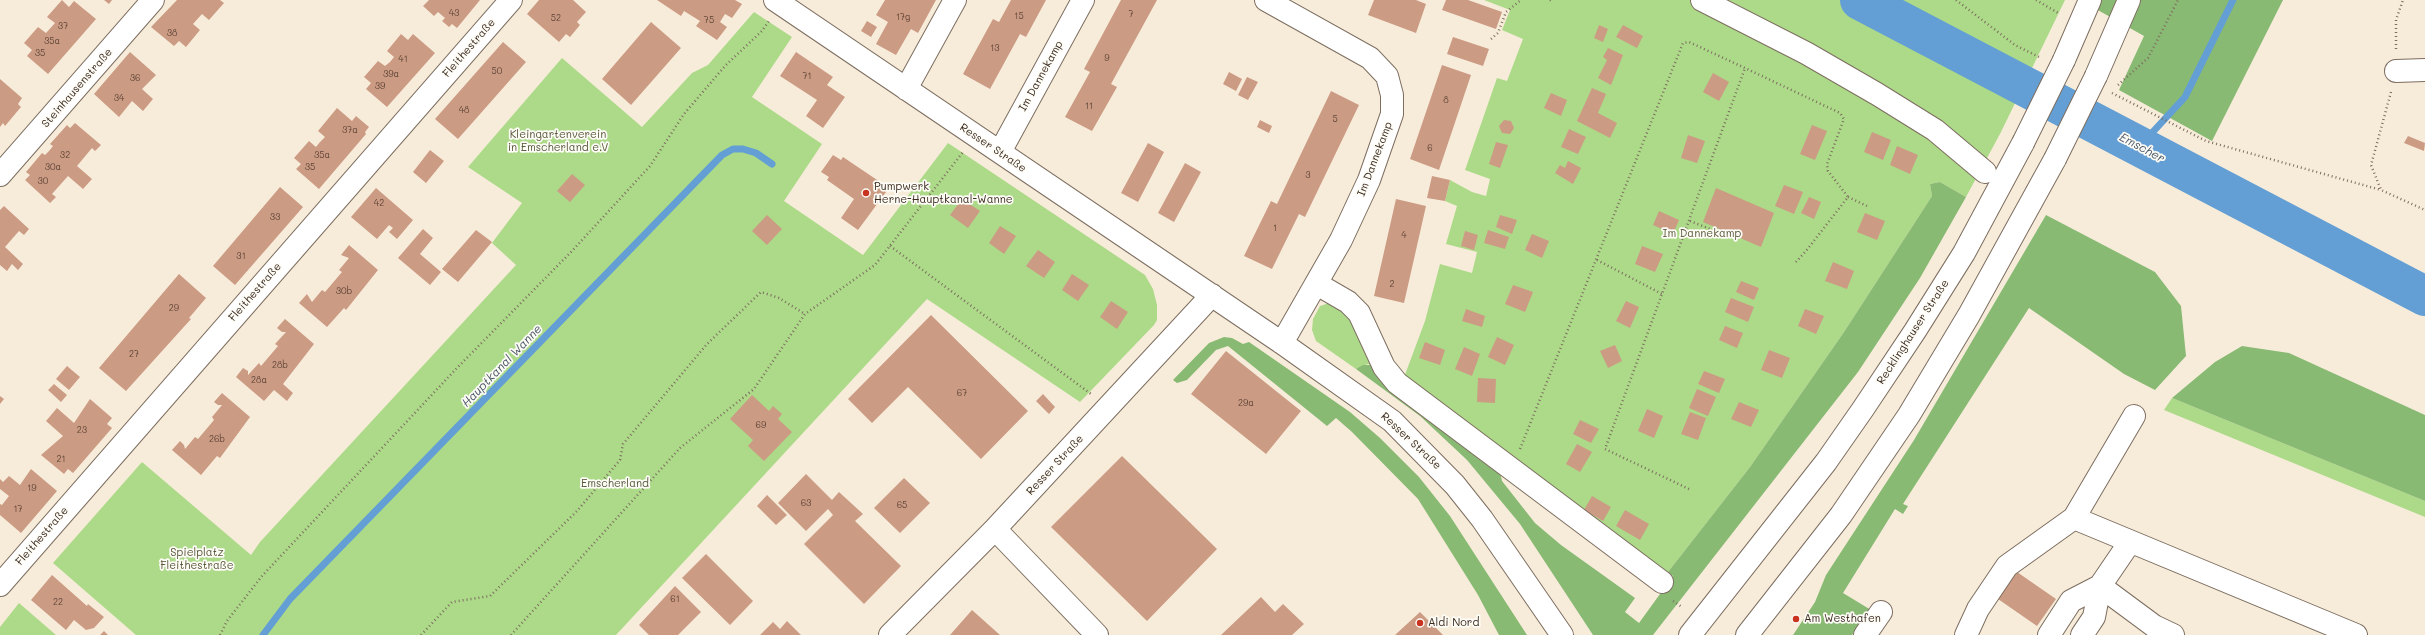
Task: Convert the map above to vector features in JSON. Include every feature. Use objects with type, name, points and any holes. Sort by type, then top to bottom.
[{"type":"street","name":"Steinhausenstraße","points":[[0,175],[153,0]]},
{"type":"street","name":"Fleithestraße","points":[[0,585],[511,0]]},
{"type":"street","points":[[906,89],[955,0]]},
{"type":"street","name":"Im Dannekamp","points":[[1000,152],[1083,0]]},
{"type":"street","name":"Im Dannekamp","points":[[1266,0],[1370,58],[1387,76],[1392,95],[1392,114],[1369,180],[1341,240],[1282,343]]},
{"type":"street","points":[[1702,0],[1806,53],[1877,94],[1934,130],[1985,172]]},
{"type":"street","name":"Recklinghauser Straße","points":[[1690,635],[1826,462],[1915,331],[1964,253],[2023,143],[2064,60],[2090,0]]},
{"type":"street","points":[[1747,635],[1841,515],[1909,415],[1969,315],[2055,159],[2096,76],[2129,0]]},
{"type":"street","name":"Resser Straße","points":[[778,2],[1212,295],[1392,421],[1433,460],[1482,519],[1562,635]]},
{"type":"street","points":[[2396,71],[2425,70]]},
{"type":"street","points":[[1317,284],[1348,302],[1359,313],[1384,367],[1397,383],[1662,582]]},
{"type":"street","name":"Resser Straße","points":[[890,635],[994,529],[1109,408],[1212,295]]},
{"type":"street","points":[[1966,635],[1978,609],[2007,566],[2074,518],[2134,416]]},
{"type":"street","points":[[2074,518],[2356,635]]},
{"type":"street","points":[[994,529],[1097,635]]},
{"type":"street","points":[[2082,635],[2094,617],[2100,586],[2130,542]]},
{"type":"street","points":[[2049,635],[2071,601],[2100,586]]},
{"type":"street","points":[[2100,586],[2154,626],[2173,635]]},
{"type":"street","points":[[1865,635],[1881,612]]},
{"type":"path","points":[[1492,39],[1498,33],[1506,12],[1521,0]]},
{"type":"path","points":[[1956,0],[2015,45],[2038,56]]},
{"type":"path","points":[[2036,0],[2058,13]]},
{"type":"path","points":[[2118,85],[2148,58],[2178,0]]},
{"type":"path","points":[[220,635],[227,621],[262,576],[456,369],[572,251],[650,166],[684,114],[725,66],[762,31],[778,2]]},
{"type":"path","points":[[1512,470],[1683,43],[1689,42],[1840,113],[1844,119],[1827,164],[1828,171],[1848,197],[1867,206]]},
{"type":"path","points":[[1689,489],[1605,449],[1745,68]]},
{"type":"path","points":[[2110,92],[2206,141],[2381,190],[2425,210]]},
{"type":"path","points":[[511,635],[680,448],[754,389],[805,314],[875,264],[975,135]]},
{"type":"path","points":[[2375,146],[2371,165],[2381,190]]},
{"type":"path","points":[[1794,264],[1848,197]]},
{"type":"path","points":[[1690,221],[1710,229]]},
{"type":"path","points":[[890,246],[1109,408]]},
{"type":"path","points":[[1597,260],[1662,294]]},
{"type":"path","points":[[421,635],[452,602],[490,596],[577,511],[620,460],[623,444],[707,344],[761,292],[779,298],[805,314]]},
{"type":"path","points":[[1678,604],[1682,607]]},
{"type":"green space","name":"Im Dannekamp","points":[[1484,0],[2065,0],[2001,132],[1966,197],[1940,182],[1930,184],[1932,196],[1844,332],[1750,467],[1668,572],[1403,380],[1425,321],[1440,264],[1472,273],[1477,252],[1446,244],[1457,206],[1445,201],[1450,180],[1472,192],[1486,196],[1490,179],[1465,170],[1497,78],[1507,81],[1523,39],[1502,30],[1510,10]]},
{"type":"green space","points":[[2080,0],[2283,0],[2212,141],[2119,90],[2144,36]]},
{"type":"green space","points":[[754,12],[792,37],[752,97],[822,144],[784,201],[863,255],[948,143],[1145,275],[1153,289],[1157,305],[1157,320],[1154,325],[1080,402],[927,299],[616,635],[136,635],[53,563],[142,462],[251,555],[260,542],[516,265],[492,243],[522,203],[468,167],[562,58],[642,127],[692,73],[708,65]]},
{"type":"green space","points":[[1940,182],[1966,197],[1920,278],[1858,372],[1653,635],[1593,635],[1520,524],[1467,460],[1420,416],[1356,369],[1363,365],[1373,365],[1500,472],[1502,481],[1535,523],[1561,545],[1635,598],[1625,612],[1639,623],[1673,576],[1668,572],[1750,467],[1844,332],[1932,196],[1930,184]]},
{"type":"green space","points":[[2046,215],[2155,272],[2181,306],[2186,356],[2155,390],[2124,374],[2029,308],[1903,504],[1908,506],[1903,514],[1895,509],[1843,593],[1871,610],[1852,635],[1793,635],[1815,602],[1826,575],[1914,440]]},
{"type":"green space","points":[[1329,303],[1343,306],[1380,367],[1368,364],[1356,369],[1316,341],[1312,330],[1313,319],[1320,306]]},
{"type":"green space","points":[[1224,337],[1232,338],[1243,344],[1249,342],[1350,412],[1380,438],[1419,477],[1450,516],[1527,635],[1499,635],[1478,595],[1418,499],[1352,432],[1336,418],[1327,426],[1228,346],[1216,350],[1187,380],[1177,383],[1173,380],[1209,343]]},
{"type":"green space","points":[[2242,346],[2289,353],[2425,415],[2425,501],[2172,398],[2215,362]]},
{"type":"green space","points":[[2172,398],[2425,501],[2425,517],[2164,410]]},
{"type":"green space","points":[[19,603],[56,635],[0,635],[0,627]]},
{"type":"building","points":[[62,0],[69,7],[74,1],[96,19],[48,74],[27,56],[32,50],[24,43],[38,27],[46,33],[55,23],[47,17]]},
{"type":"building","points":[[104,0],[112,0],[109,4]]},
{"type":"building","points":[[177,0],[220,0],[224,3],[209,20],[202,14],[193,24],[200,30],[186,47],[179,41],[174,46],[151,27]]},
{"type":"building","points":[[429,0],[480,0],[457,28],[452,24],[449,27],[442,21],[445,18],[438,12],[434,16],[423,6]]},
{"type":"building","points":[[539,0],[573,0],[586,12],[577,22],[580,25],[570,37],[566,34],[559,42],[527,14]]},
{"type":"building","points":[[657,0],[735,0],[742,4],[732,18],[725,14],[720,22],[727,27],[717,40],[696,26],[700,21],[684,11],[681,16]]},
{"type":"building","points":[[885,0],[936,0],[918,33],[911,29],[896,55],[876,44],[888,22],[876,15]]},
{"type":"building","points":[[1011,0],[1046,0],[1026,37],[1020,34],[990,89],[963,74],[993,19],[999,22]]},
{"type":"building","points":[[1121,0],[1157,0],[1111,84],[1117,87],[1092,131],[1065,117],[1090,72],[1084,69]]},
{"type":"building","points":[[1374,0],[1416,0],[1426,4],[1416,33],[1368,15]]},
{"type":"building","points":[[1446,0],[1468,0],[1502,12],[1496,29],[1442,10]]},
{"type":"building","points":[[867,21],[877,27],[871,37],[861,31]]},
{"type":"building","points":[[651,22],[681,48],[631,105],[602,79]]},
{"type":"building","points":[[1599,25],[1608,29],[1603,42],[1594,38]]},
{"type":"building","points":[[1623,25],[1643,36],[1637,48],[1616,37]]},
{"type":"building","points":[[401,34],[408,40],[413,34],[435,53],[387,107],[366,89],[371,83],[364,77],[378,61],[385,66],[390,62],[394,57],[387,51]]},
{"type":"building","points":[[1453,37],[1489,49],[1483,66],[1447,54]]},
{"type":"building","points":[[503,42],[526,62],[458,139],[435,119]]},
{"type":"building","points":[[1608,48],[1623,55],[1611,85],[1598,78],[1607,60],[1603,57]]},
{"type":"building","points":[[130,52],[156,75],[142,89],[153,99],[143,111],[132,101],[119,117],[94,94]]},
{"type":"building","points":[[796,52],[833,77],[827,85],[845,97],[823,128],[806,116],[817,100],[780,76]]},
{"type":"building","points":[[1442,65],[1471,75],[1439,170],[1410,159]]},
{"type":"building","points":[[1229,72],[1242,79],[1236,91],[1223,84]]},
{"type":"building","points":[[1713,73],[1729,82],[1719,101],[1703,92]]},
{"type":"building","points":[[1247,77],[1258,82],[1248,100],[1238,95]]},
{"type":"building","points":[[0,79],[22,98],[18,104],[21,107],[5,126],[3,123],[0,127]]},
{"type":"building","points":[[1592,88],[1606,94],[1598,113],[1617,123],[1610,138],[1577,121]]},
{"type":"building","points":[[1331,91],[1359,105],[1305,217],[1299,214],[1272,269],[1244,256],[1271,201],[1277,204]]},
{"type":"building","points":[[1551,93],[1567,100],[1561,116],[1544,108]]},
{"type":"building","points":[[337,108],[352,121],[356,116],[369,127],[365,132],[366,134],[319,189],[296,169],[301,164],[294,158],[309,141],[316,147],[325,137],[318,131]]},
{"type":"building","points":[[1260,120],[1272,126],[1269,133],[1257,127]]},
{"type":"building","points":[[1504,120],[1511,121],[1514,128],[1510,134],[1502,133],[1499,126]]},
{"type":"building","points":[[75,123],[101,145],[95,151],[92,148],[77,166],[92,179],[83,189],[68,176],[52,194],[56,197],[50,203],[25,180],[30,175],[26,172],[42,153],[45,155],[49,151],[53,146],[50,144],[67,125],[70,128]]},
{"type":"building","points":[[1812,125],[1827,131],[1815,160],[1800,154]]},
{"type":"building","points":[[1569,129],[1586,137],[1578,154],[1561,147]]},
{"type":"building","points":[[1872,132],[1891,140],[1883,160],[1864,152]]},
{"type":"building","points":[[1688,135],[1705,141],[1697,163],[1681,158]]},
{"type":"building","points":[[2408,136],[2425,143],[2424,151],[2404,143]]},
{"type":"building","points":[[1496,142],[1508,145],[1500,168],[1489,164]]},
{"type":"building","points":[[1148,143],[1164,152],[1138,202],[1121,193]]},
{"type":"building","points":[[1897,146],[1918,155],[1910,174],[1890,165]]},
{"type":"building","points":[[430,150],[444,161],[426,183],[413,172]]},
{"type":"building","name":"Pumpwerk Herne-Hauptkanal-Wanne","points":[[833,155],[841,160],[843,157],[889,188],[858,230],[841,218],[854,199],[827,180],[829,177],[821,172]]},
{"type":"building","points":[[1568,161],[1581,168],[1573,184],[1555,173],[1560,165],[1565,168]]},
{"type":"building","points":[[1185,163],[1201,172],[1174,222],[1158,213]]},
{"type":"building","points":[[572,174],[585,185],[570,202],[557,191]]},
{"type":"building","points":[[1432,176],[1450,180],[1445,201],[1427,198]]},
{"type":"building","points":[[1784,185],[1803,192],[1794,214],[1775,206]]},
{"type":"building","points":[[280,187],[303,207],[235,285],[213,266]]},
{"type":"building","points":[[376,188],[413,220],[397,239],[389,232],[393,228],[389,225],[377,239],[351,217]]},
{"type":"building","points":[[1716,188],[1774,213],[1761,247],[1703,222]]},
{"type":"building","points":[[1809,197],[1821,202],[1814,219],[1801,213]]},
{"type":"building","points":[[962,199],[980,211],[968,228],[950,215]]},
{"type":"building","points":[[1396,199],[1426,206],[1404,303],[1374,296]]},
{"type":"building","points":[[4,206],[29,229],[24,235],[19,231],[5,247],[23,264],[18,270],[12,264],[7,271],[0,265],[0,210]]},
{"type":"building","points":[[1659,211],[1679,220],[1673,234],[1653,225]]},
{"type":"building","points":[[1865,213],[1885,221],[1877,240],[1857,232]]},
{"type":"building","points":[[767,215],[782,229],[767,245],[752,231]]},
{"type":"building","points":[[1500,215],[1517,220],[1512,234],[1496,227]]},
{"type":"building","points":[[1000,226],[1016,236],[1004,254],[989,243]]},
{"type":"building","points":[[423,229],[433,238],[420,254],[441,272],[430,285],[398,258]]},
{"type":"building","points":[[476,230],[492,242],[458,282],[442,269]]},
{"type":"building","points":[[1488,230],[1509,237],[1505,249],[1484,243]]},
{"type":"building","points":[[1465,231],[1478,235],[1474,250],[1461,246]]},
{"type":"building","points":[[1532,234],[1549,241],[1542,258],[1525,250]]},
{"type":"building","points":[[349,245],[378,270],[346,310],[344,308],[327,327],[299,303],[307,294],[312,302],[322,290],[325,292],[342,272],[339,270],[349,258],[341,255]]},
{"type":"building","points":[[1642,246],[1663,254],[1655,272],[1635,264]]},
{"type":"building","points":[[1038,250],[1055,262],[1044,278],[1026,266]]},
{"type":"building","points":[[1833,262],[1854,271],[1847,289],[1825,281]]},
{"type":"building","points":[[179,274],[206,298],[189,318],[191,319],[126,391],[99,368]]},
{"type":"building","points":[[1072,274],[1089,285],[1078,301],[1062,290]]},
{"type":"building","points":[[1741,281],[1759,288],[1754,300],[1736,292]]},
{"type":"building","points":[[1513,285],[1533,292],[1525,312],[1505,304]]},
{"type":"building","points":[[1731,298],[1754,307],[1748,322],[1725,312]]},
{"type":"building","points":[[1111,301],[1128,312],[1117,329],[1100,317]]},
{"type":"building","points":[[1626,301],[1639,307],[1630,328],[1616,321]]},
{"type":"building","points":[[1466,309],[1485,316],[1482,327],[1462,321]]},
{"type":"building","points":[[1805,309],[1824,316],[1816,334],[1798,326]]},
{"type":"building","points":[[931,315],[1028,411],[981,459],[908,387],[872,423],[848,399]]},
{"type":"building","points":[[285,319],[314,344],[283,384],[293,393],[287,401],[274,390],[264,401],[236,377],[243,368],[248,371],[248,375],[259,363],[261,366],[278,346],[275,344],[286,332],[282,332],[277,328]]},
{"type":"building","points":[[1725,326],[1743,333],[1737,348],[1719,340]]},
{"type":"building","points":[[1497,337],[1514,345],[1505,365],[1488,357]]},
{"type":"building","points":[[1425,342],[1445,350],[1440,365],[1419,358]]},
{"type":"building","points":[[1615,345],[1622,361],[1608,368],[1600,351]]},
{"type":"building","points":[[1464,347],[1480,354],[1472,376],[1455,369]]},
{"type":"building","points":[[1769,350],[1790,358],[1782,378],[1761,370]]},
{"type":"building","points":[[1226,351],[1301,411],[1266,454],[1191,394]]},
{"type":"building","points":[[67,366],[80,377],[69,390],[56,379]]},
{"type":"building","points":[[1704,371],[1725,379],[1719,393],[1698,384]]},
{"type":"building","points":[[1478,378],[1496,379],[1495,403],[1477,402]]},
{"type":"building","points":[[54,384],[67,395],[61,402],[48,390]]},
{"type":"building","points":[[1697,389],[1716,397],[1708,416],[1689,408]]},
{"type":"building","points":[[222,393],[250,417],[220,458],[217,456],[201,475],[172,450],[180,441],[184,445],[185,449],[195,437],[198,439],[214,420],[212,417],[222,405],[218,405],[214,402]]},
{"type":"building","points":[[1043,394],[1055,407],[1049,414],[1036,401]]},
{"type":"building","points":[[752,395],[769,411],[773,406],[782,414],[778,419],[792,432],[764,461],[748,446],[753,440],[730,419]]},
{"type":"building","points":[[0,396],[4,399],[0,404]]},
{"type":"building","points":[[90,399],[112,418],[107,424],[112,428],[73,473],[68,469],[64,474],[41,455],[63,436],[46,421],[57,408],[74,423]]},
{"type":"building","points":[[1739,402],[1759,410],[1751,427],[1731,419]]},
{"type":"building","points":[[1647,409],[1663,416],[1654,438],[1638,431]]},
{"type":"building","points":[[1690,412],[1706,418],[1698,440],[1681,434]]},
{"type":"building","points":[[1580,420],[1599,429],[1591,443],[1573,434]]},
{"type":"building","points":[[1577,444],[1592,452],[1580,472],[1566,464]]},
{"type":"building","points":[[1122,456],[1217,549],[1147,621],[1051,527]]},
{"type":"building","points":[[31,469],[57,491],[21,533],[0,515],[0,504],[2,505],[9,496],[0,489],[0,479],[3,482],[9,476],[20,485]]},
{"type":"building","points":[[806,474],[832,500],[839,492],[863,514],[855,521],[901,566],[864,604],[804,544],[833,515],[828,509],[806,531],[778,503]]},
{"type":"building","points":[[904,478],[930,503],[900,533],[874,508]]},
{"type":"building","points":[[767,495],[787,515],[776,525],[757,506]]},
{"type":"building","points":[[1592,496],[1611,507],[1603,521],[1584,510]]},
{"type":"building","points":[[1625,510],[1649,524],[1640,540],[1616,526]]},
{"type":"building","points":[[706,554],[753,601],[730,625],[682,578]]},
{"type":"building","points":[[2017,572],[2056,599],[2037,626],[1998,599]]},
{"type":"building","points":[[52,575],[87,606],[88,604],[104,617],[94,628],[86,630],[74,620],[66,630],[31,600]]},
{"type":"building","points":[[675,586],[701,612],[678,635],[649,635],[639,625]]},
{"type":"building","points":[[1261,597],[1275,612],[1283,604],[1304,624],[1292,635],[1221,635]]},
{"type":"building","points":[[972,610],[1000,635],[950,635]]},
{"type":"building","name":"Aldi Nord","points":[[1420,612],[1443,635],[1395,635]]},
{"type":"building","points":[[787,621],[801,635],[760,635],[773,622],[780,629]]},
{"type":"building","points":[[104,631],[108,635],[100,635]]},
{"type":"waterway","name":"Emscher","points":[[1860,0],[2425,296]]},
{"type":"waterway","points":[[2139,147],[2185,97],[2233,0]]},
{"type":"waterway","name":"Hauptkanal Wanne","points":[[263,635],[290,599],[722,155],[733,149],[743,149],[756,153],[772,164]]},
{"type":"place","name":"Pumpwerk Herne-Hauptkanal-Wanne","points":[[866,193]]},
{"type":"place","name":"Am Westhafen","points":[[1796,619]]},
{"type":"place","name":"Aldi Nord","points":[[1420,623]]},
{"type":"park label","name":"Kleingartenverein in Emscherland e.V","points":[[558,141]]},
{"type":"park label","name":"Emscherland","points":[[615,484]]},
{"type":"park label","name":"Spielplatz Fleithestraße","points":[[197,559]]}]
